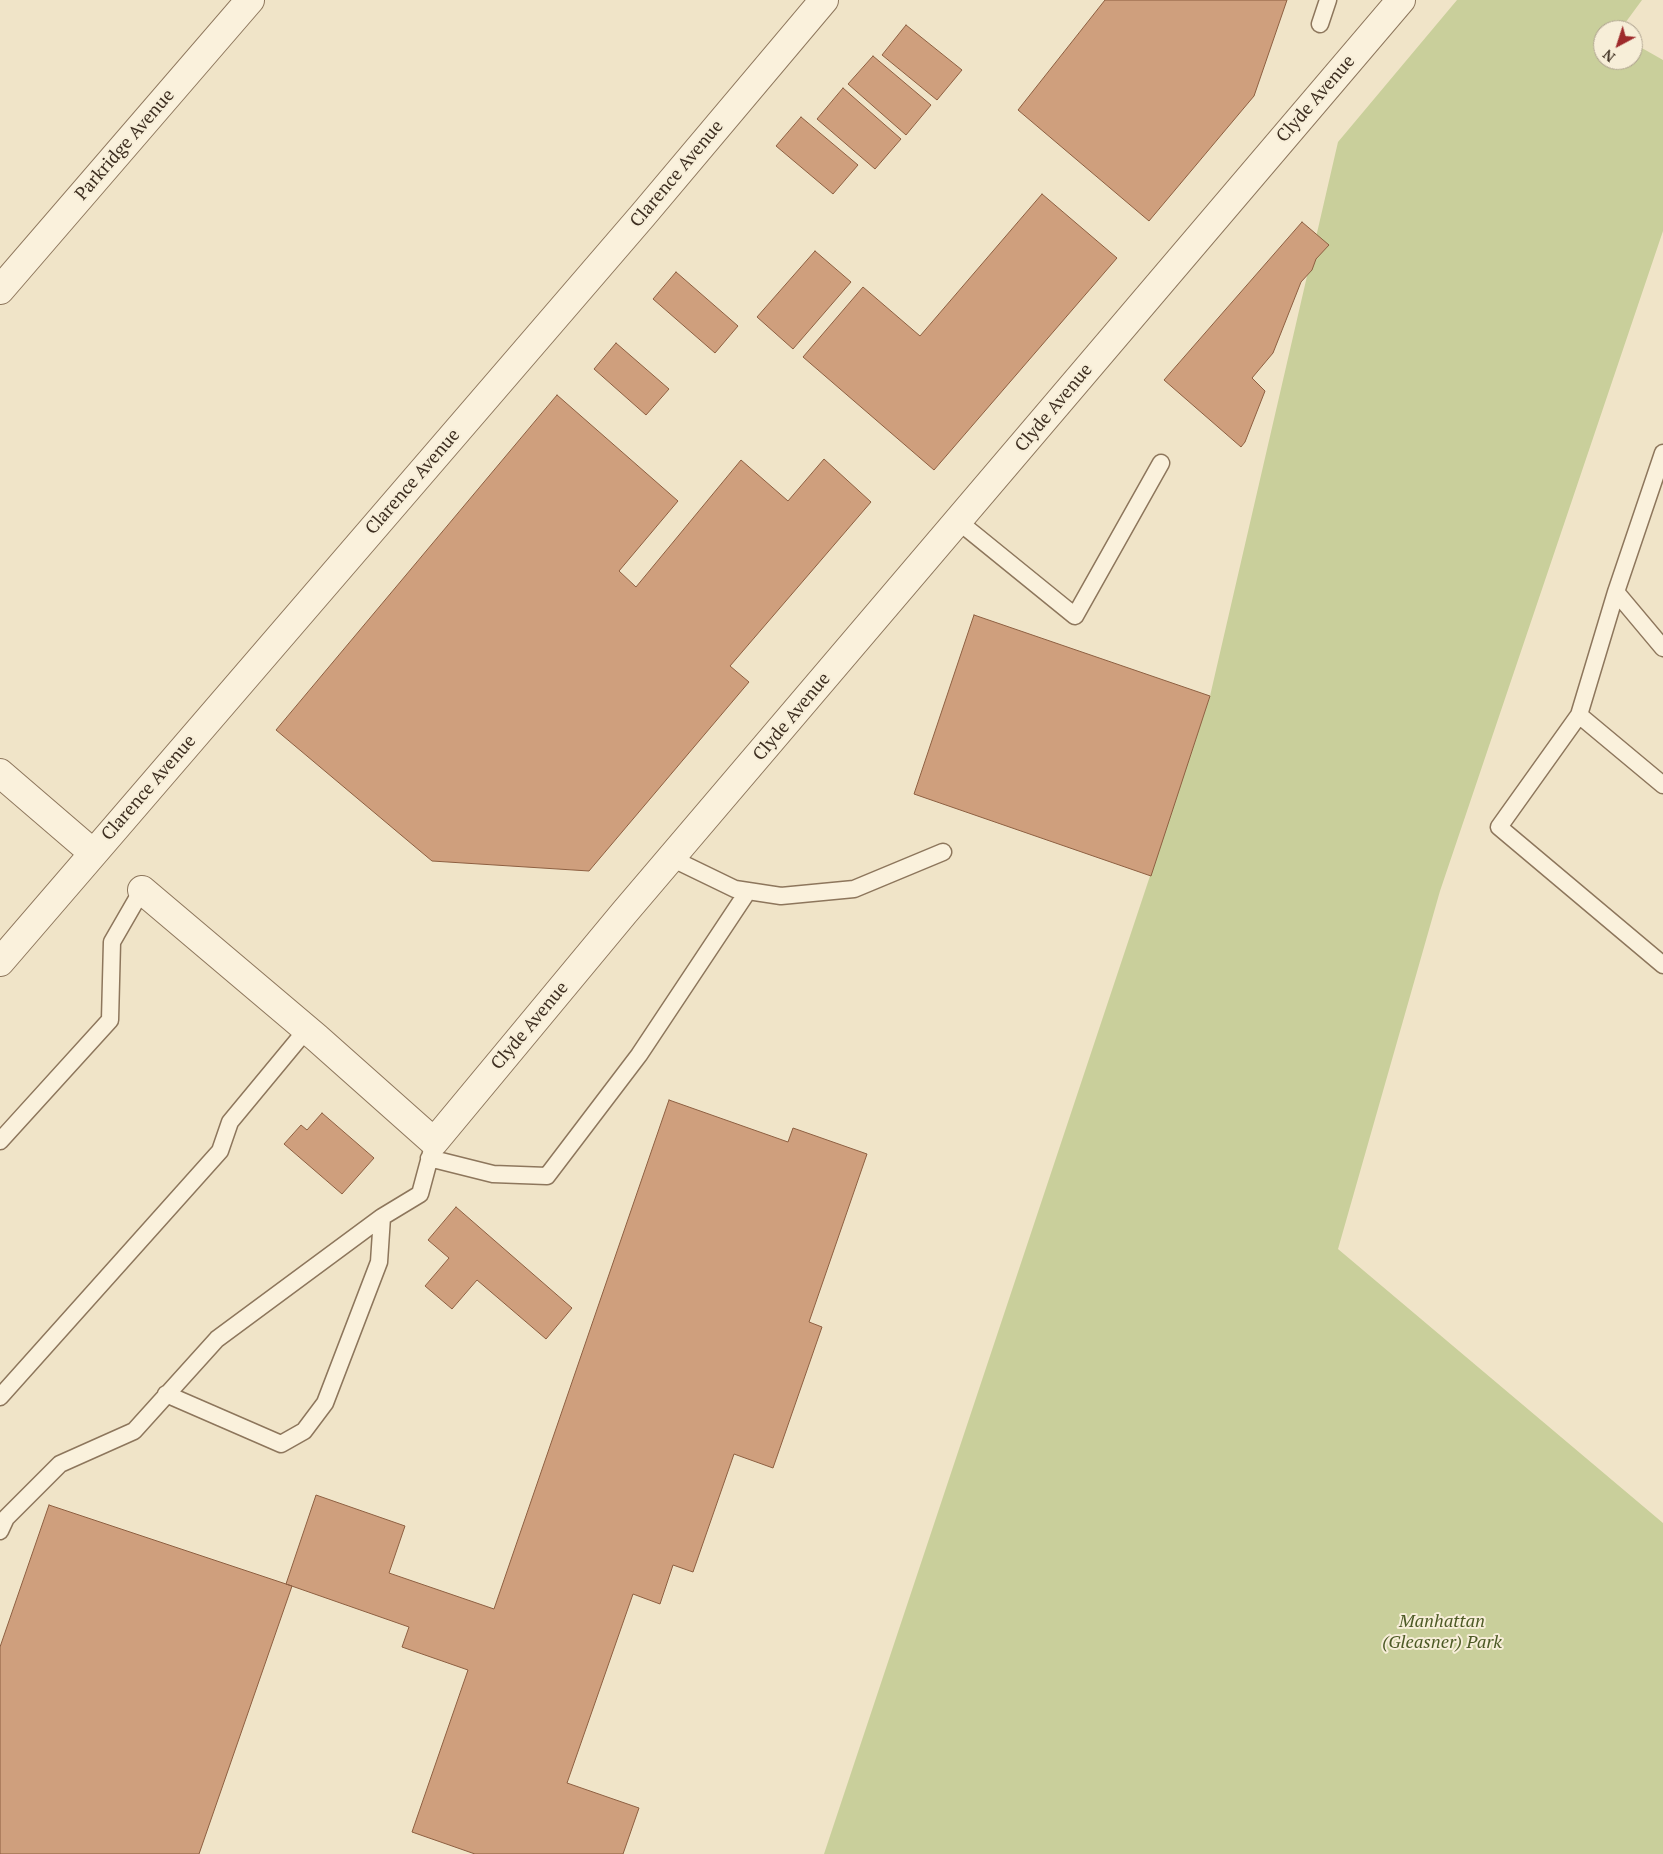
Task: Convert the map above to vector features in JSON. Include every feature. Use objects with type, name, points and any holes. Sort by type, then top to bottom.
[{"type":"street","name":"Parkridge Avenue","points":[[0,290],[250,0]]},
{"type":"street","name":"Clarence Avenue","points":[[0,962],[636,222],[824,0]]},
{"type":"street","name":"Clyde Avenue","points":[[431,1150],[624,913],[1402,0]]},
{"type":"street","points":[[0,773],[93,853]]},
{"type":"street","points":[[142,890],[307,1029],[431,1150]]},
{"type":"lane","points":[[1320,24],[1328,0]]},
{"type":"lane","points":[[1663,453],[1616,592],[1579,715],[1499,827],[1663,965]]},
{"type":"lane","points":[[958,521],[1075,616],[1161,463]]},
{"type":"lane","points":[[1616,592],[1663,648]]},
{"type":"lane","points":[[1579,715],[1663,785]]},
{"type":"lane","points":[[671,858],[735,889],[781,896],[854,889],[943,852]]},
{"type":"lane","points":[[0,1141],[110,1020],[112,942],[142,890]]},
{"type":"lane","points":[[0,1531],[6,1518],[60,1464],[134,1430],[217,1339],[382,1217],[420,1194],[431,1150],[492,1174],[547,1176],[639,1055],[748,891]]},
{"type":"lane","points":[[0,1397],[220,1151],[230,1122],[307,1029]]},
{"type":"lane","points":[[166,1394],[281,1444],[304,1431],[325,1403],[379,1262],[382,1217]]},
{"type":"green space","name":"Manhattan (Gleasner) Park","points":[[1457,0],[1642,0],[1627,20],[1593,20],[1593,70],[1643,70],[1643,49],[1663,60],[1663,231],[1440,891],[1338,1249],[1663,1523],[1663,1854],[824,1854],[1210,696],[1338,142]]},
{"type":"building","points":[[1105,0],[1287,0],[1254,96],[1149,221],[1018,110]]},
{"type":"building","points":[[906,25],[962,70],[937,100],[882,55]]},
{"type":"building","points":[[873,56],[931,105],[906,135],[848,84]]},
{"type":"building","points":[[843,88],[901,139],[875,169],[817,119]]},
{"type":"building","points":[[801,117],[858,165],[833,194],[776,146]]},
{"type":"building","points":[[1042,194],[1117,258],[934,470],[803,357],[863,287],[920,336]]},
{"type":"building","points":[[1302,222],[1329,245],[1316,259],[1312,270],[1301,282],[1273,353],[1252,378],[1265,391],[1245,442],[1241,447],[1164,380]]},
{"type":"building","points":[[815,251],[851,282],[793,349],[757,317]]},
{"type":"building","points":[[676,272],[738,326],[715,353],[653,299]]},
{"type":"building","points":[[616,343],[669,389],[646,415],[594,369]]},
{"type":"building","points":[[557,395],[678,501],[619,571],[636,587],[741,460],[788,501],[824,459],[871,502],[730,666],[749,682],[589,871],[432,861],[276,730]]},
{"type":"building","points":[[974,615],[1210,696],[1151,876],[914,794]]},
{"type":"building","points":[[669,1100],[788,1142],[793,1128],[867,1154],[809,1322],[822,1327],[773,1468],[734,1454],[693,1572],[673,1565],[660,1604],[633,1594],[567,1783],[639,1808],[623,1854],[475,1854],[412,1832],[468,1670],[402,1647],[409,1627],[286,1584],[316,1495],[405,1526],[389,1573],[494,1609]]},
{"type":"building","points":[[322,1113],[374,1158],[342,1194],[284,1144],[301,1125],[307,1130]]},
{"type":"building","points":[[456,1207],[572,1308],[546,1339],[477,1280],[452,1309],[425,1286],[449,1258],[428,1240]]},
{"type":"building","points":[[49,1505],[292,1586],[199,1854],[0,1854],[0,1647]]}]
